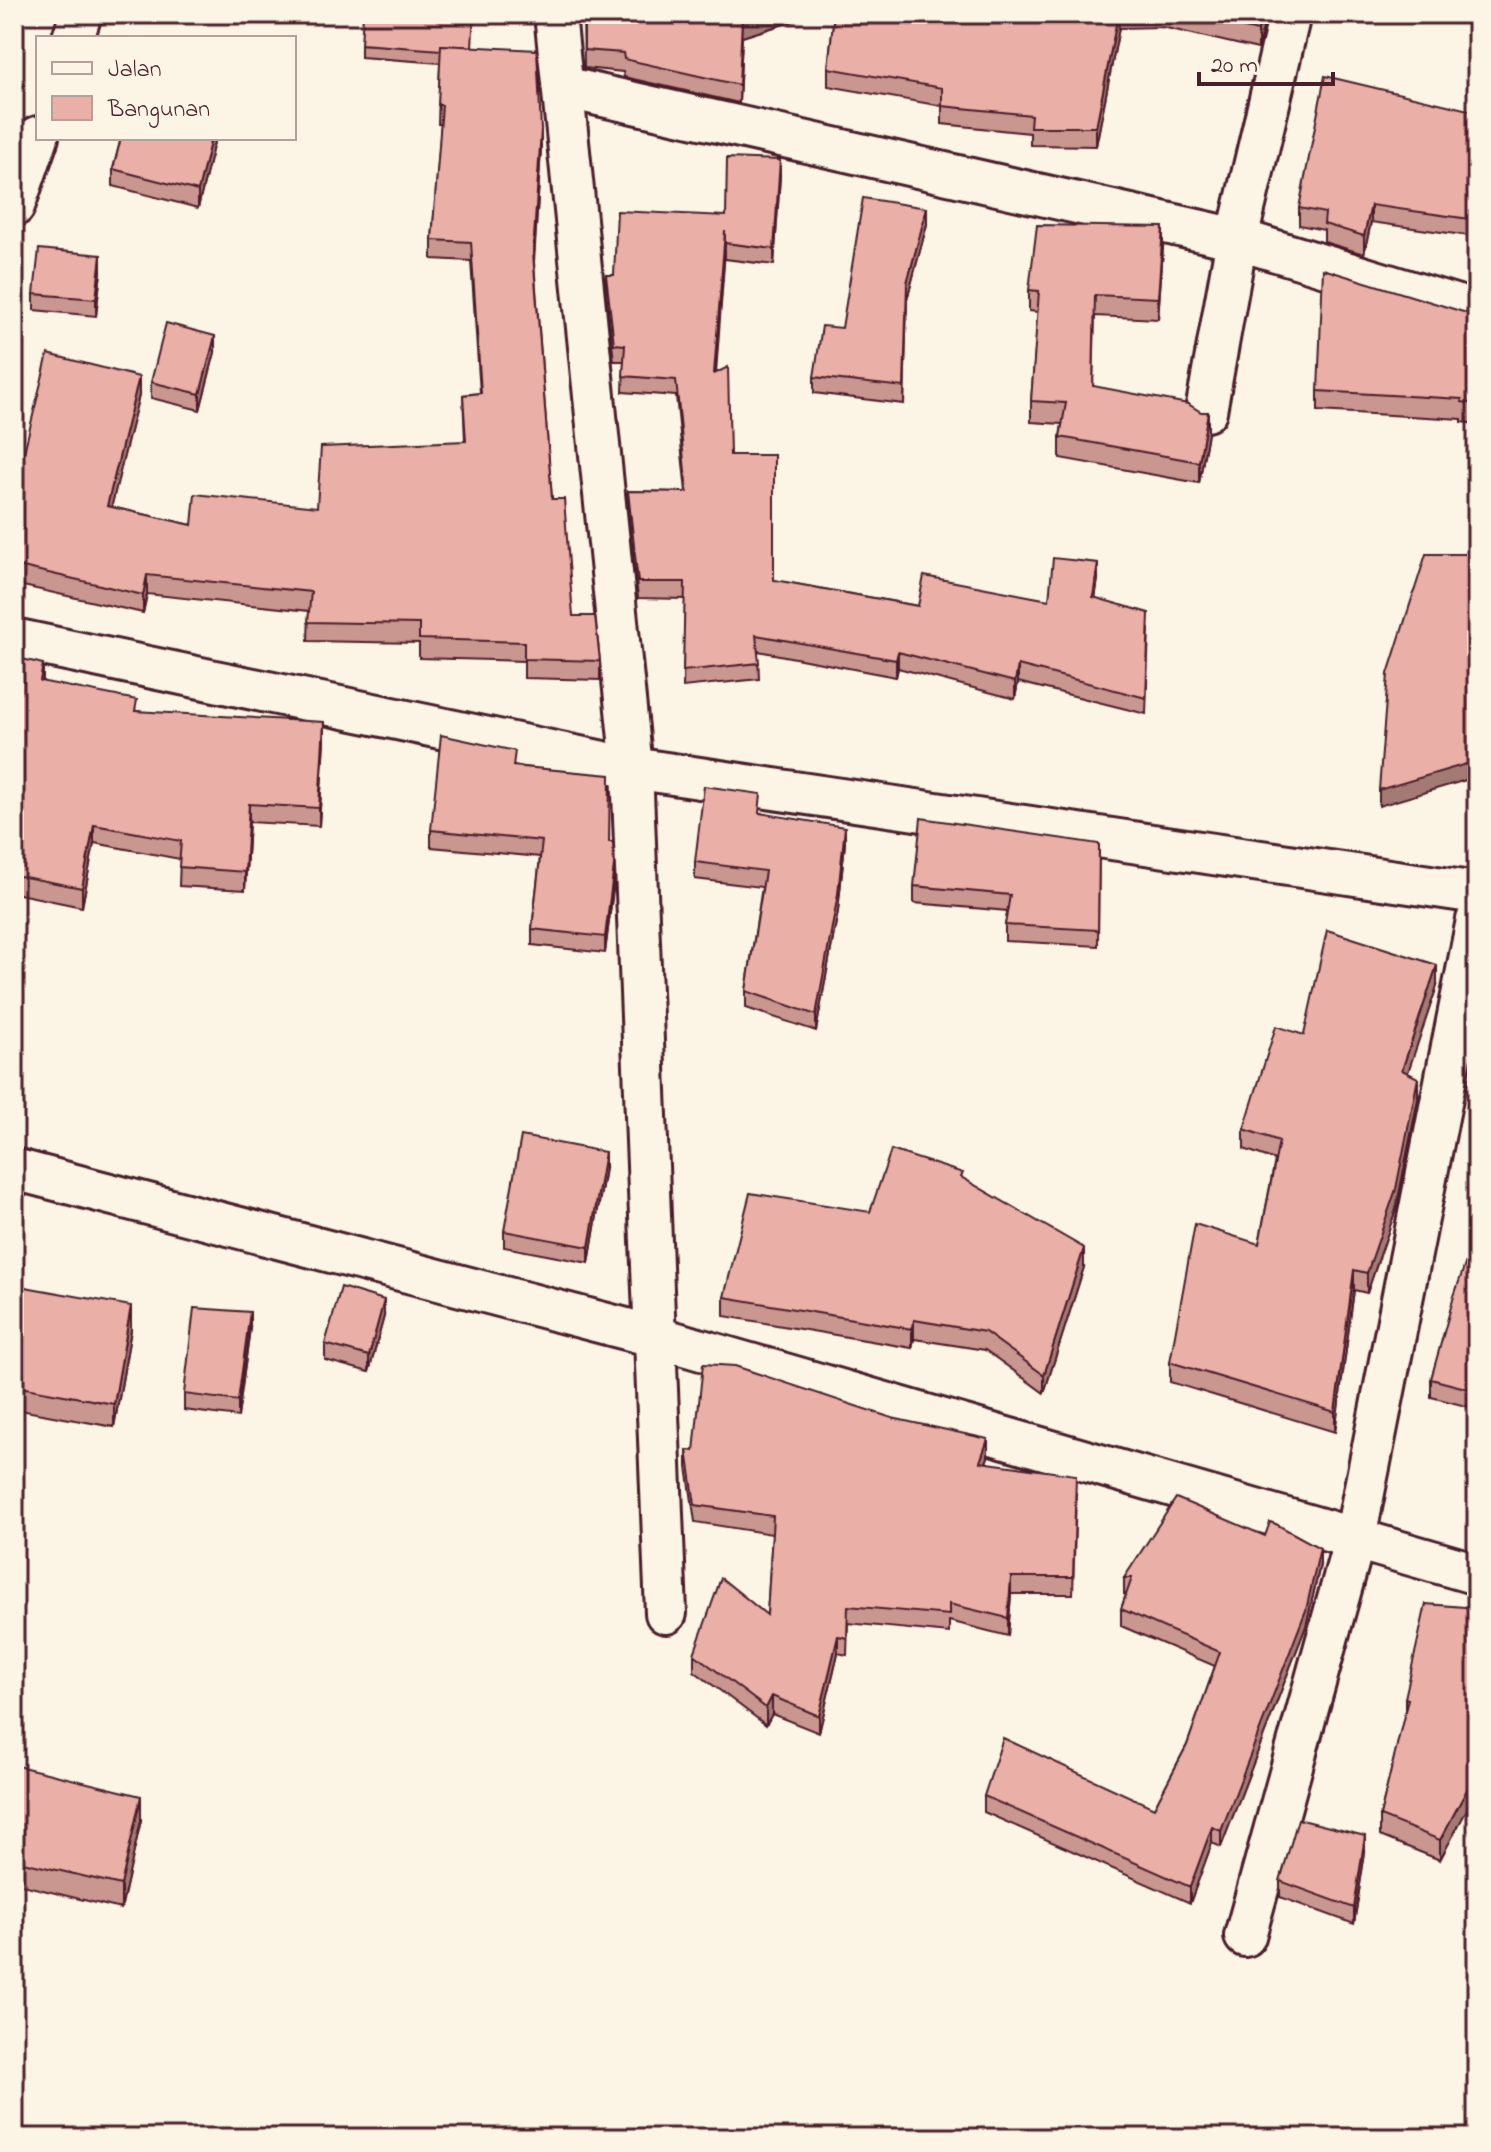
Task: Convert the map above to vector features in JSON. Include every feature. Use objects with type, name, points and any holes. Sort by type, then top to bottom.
[{"type":"street","points":[[74,36],[81,14]]},
{"type":"street","points":[[555,14],[632,768],[666,1613]]},
{"type":"street","points":[[1206,411],[1237,239],[1290,14]]},
{"type":"street","points":[[563,87],[1237,239],[1477,312]]},
{"type":"street","points":[[14,205],[37,140]]},
{"type":"street","points":[[14,639],[632,768],[1477,893]]},
{"type":"street","points":[[1245,1936],[1355,1538],[1477,920]]},
{"type":"street","points":[[14,1169],[653,1336],[1477,1574]]},
{"type":"building","points":[[363,14],[474,14],[472,47],[441,45],[441,50],[361,44]]},
{"type":"building","points":[[584,14],[757,14],[742,19],[739,85],[624,59],[623,53],[584,50]]},
{"type":"building","points":[[834,14],[1118,14],[1096,127],[1030,127],[1031,115],[942,106],[942,88],[828,68]]},
{"type":"building","points":[[1184,14],[1262,14],[1258,31]]},
{"type":"building","points":[[441,45],[537,50],[541,130],[533,253],[552,499],[564,499],[573,616],[595,616],[600,661],[524,659],[524,642],[419,639],[419,624],[308,622],[311,592],[147,575],[143,595],[14,565],[14,493],[48,354],[139,377],[107,506],[192,525],[195,494],[317,507],[321,447],[466,441],[463,395],[481,393],[471,242],[432,240],[442,105],[438,105]]},
{"type":"building","points":[[1325,76],[1477,112],[1477,220],[1371,205],[1364,236],[1324,224],[1325,213],[1299,208]]},
{"type":"building","points":[[120,140],[211,140],[198,191],[113,169]]},
{"type":"building","points":[[727,158],[780,160],[774,249],[725,243],[725,231],[714,374],[728,367],[730,455],[774,455],[774,580],[918,606],[924,576],[1049,600],[1053,558],[1098,563],[1093,597],[1149,613],[1146,698],[1018,665],[1015,682],[898,652],[896,660],[756,635],[759,663],[683,671],[685,582],[638,582],[628,491],[687,492],[676,380],[623,376],[625,345],[614,344],[606,275],[614,275],[617,211],[726,216]]},
{"type":"building","points":[[863,198],[927,208],[907,283],[904,387],[814,377],[822,326],[842,328]]},
{"type":"building","points":[[1037,225],[1163,227],[1158,298],[1095,295],[1093,386],[1188,404],[1201,412],[1208,412],[1199,462],[1060,437],[1066,403],[1031,401],[1039,291],[1029,290]]},
{"type":"building","points":[[39,249],[101,255],[96,299],[34,294]]},
{"type":"building","points":[[1323,269],[1477,315],[1477,404],[1462,402],[1462,399],[1318,391]]},
{"type":"building","points":[[166,323],[215,336],[200,394],[151,382]]},
{"type":"building","points":[[1426,554],[1477,554],[1477,723],[1473,762],[1379,790],[1388,674]]},
{"type":"building","points":[[14,657],[43,664],[40,681],[137,700],[135,711],[324,722],[319,808],[249,804],[245,872],[179,867],[181,841],[94,825],[82,888],[14,875],[20,831],[14,830]]},
{"type":"building","points":[[441,735],[515,751],[513,766],[610,775],[609,842],[613,842],[614,865],[605,937],[532,929],[542,841],[431,830]]},
{"type":"building","points":[[704,786],[761,794],[759,813],[845,827],[838,894],[816,1015],[746,991],[765,871],[695,862]]},
{"type":"building","points":[[921,818],[1099,844],[1098,930],[1005,925],[1010,895],[914,886]]},
{"type":"building","points":[[1327,930],[1437,965],[1402,1070],[1418,1078],[1396,1189],[1367,1273],[1354,1270],[1335,1412],[1170,1362],[1195,1224],[1259,1244],[1279,1141],[1244,1129],[1276,1026],[1304,1035]]},
{"type":"building","points":[[521,1136],[605,1152],[589,1247],[504,1231]]},
{"type":"building","points":[[891,1150],[963,1173],[961,1177],[1084,1248],[1044,1375],[985,1332],[914,1320],[912,1329],[724,1297],[750,1193],[870,1212]]},
{"type":"building","points":[[1477,1230],[1477,1391],[1431,1379],[1454,1296]]},
{"type":"building","points":[[14,1285],[131,1306],[114,1404],[14,1386]]},
{"type":"building","points":[[341,1287],[384,1300],[369,1356],[325,1344]]},
{"type":"building","points":[[194,1308],[250,1312],[238,1401],[184,1394]]},
{"type":"building","points":[[703,1364],[735,1366],[892,1418],[988,1439],[980,1462],[1076,1475],[1073,1577],[1011,1577],[1008,1618],[949,1604],[949,1615],[848,1606],[847,1638],[838,1636],[819,1716],[772,1696],[766,1708],[694,1654],[721,1578],[767,1615],[773,1516],[695,1505],[687,1450],[694,1451]]},
{"type":"building","points":[[1176,1498],[1265,1536],[1270,1522],[1276,1524],[1320,1548],[1306,1610],[1221,1831],[1212,1827],[1190,1887],[984,1796],[1003,1738],[1154,1808],[1187,1745],[1220,1652],[1121,1609],[1132,1578],[1124,1578]]},
{"type":"building","points":[[1426,1604],[1477,1608],[1477,1771],[1440,1840],[1380,1816],[1408,1699],[1405,1698]]},
{"type":"building","points":[[14,1765],[141,1796],[121,1885],[14,1860]]},
{"type":"building","points":[[1298,1819],[1365,1836],[1354,1908],[1280,1881]]}]
